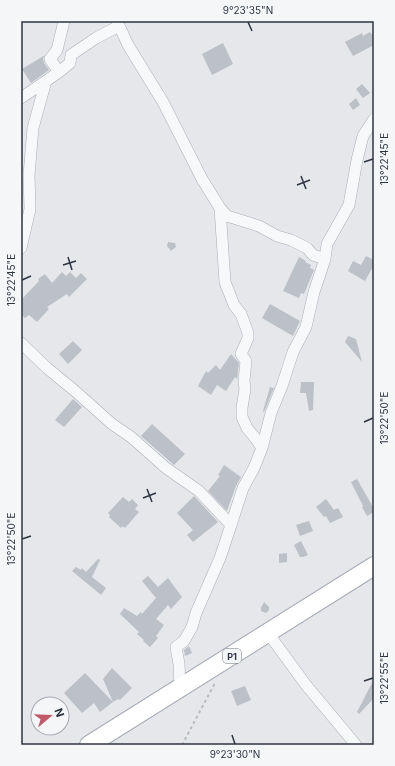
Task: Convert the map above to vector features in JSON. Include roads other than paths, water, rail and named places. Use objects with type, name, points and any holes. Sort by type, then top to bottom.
[{"type":"main road","name":"P1","points":[[89,745],[374,566]]},
{"type":"street","points":[[59,72],[50,59],[57,50],[64,21]]},
{"type":"street","points":[[21,98],[70,63],[71,55],[118,24],[128,45],[163,102],[202,179],[220,208],[227,216],[260,226],[277,236],[291,240],[307,248],[313,255],[325,259]]},
{"type":"street","points":[[21,248],[30,209],[29,175],[33,128],[46,81]]},
{"type":"street","points":[[180,688],[179,664],[176,648],[184,640],[192,627],[196,613],[220,558],[243,488],[254,468],[262,448],[271,413],[293,352],[306,327],[314,292],[325,259],[327,244],[349,206],[363,136],[374,119]]},
{"type":"street","points":[[220,208],[225,282],[234,305],[241,314],[248,333],[248,338],[242,354],[246,361],[242,417],[247,428],[262,448]]},
{"type":"street","points":[[21,343],[46,368],[75,391],[112,424],[131,437],[166,468],[199,491],[231,525]]},
{"type":"street","points":[[268,633],[306,685],[356,745]]}]
